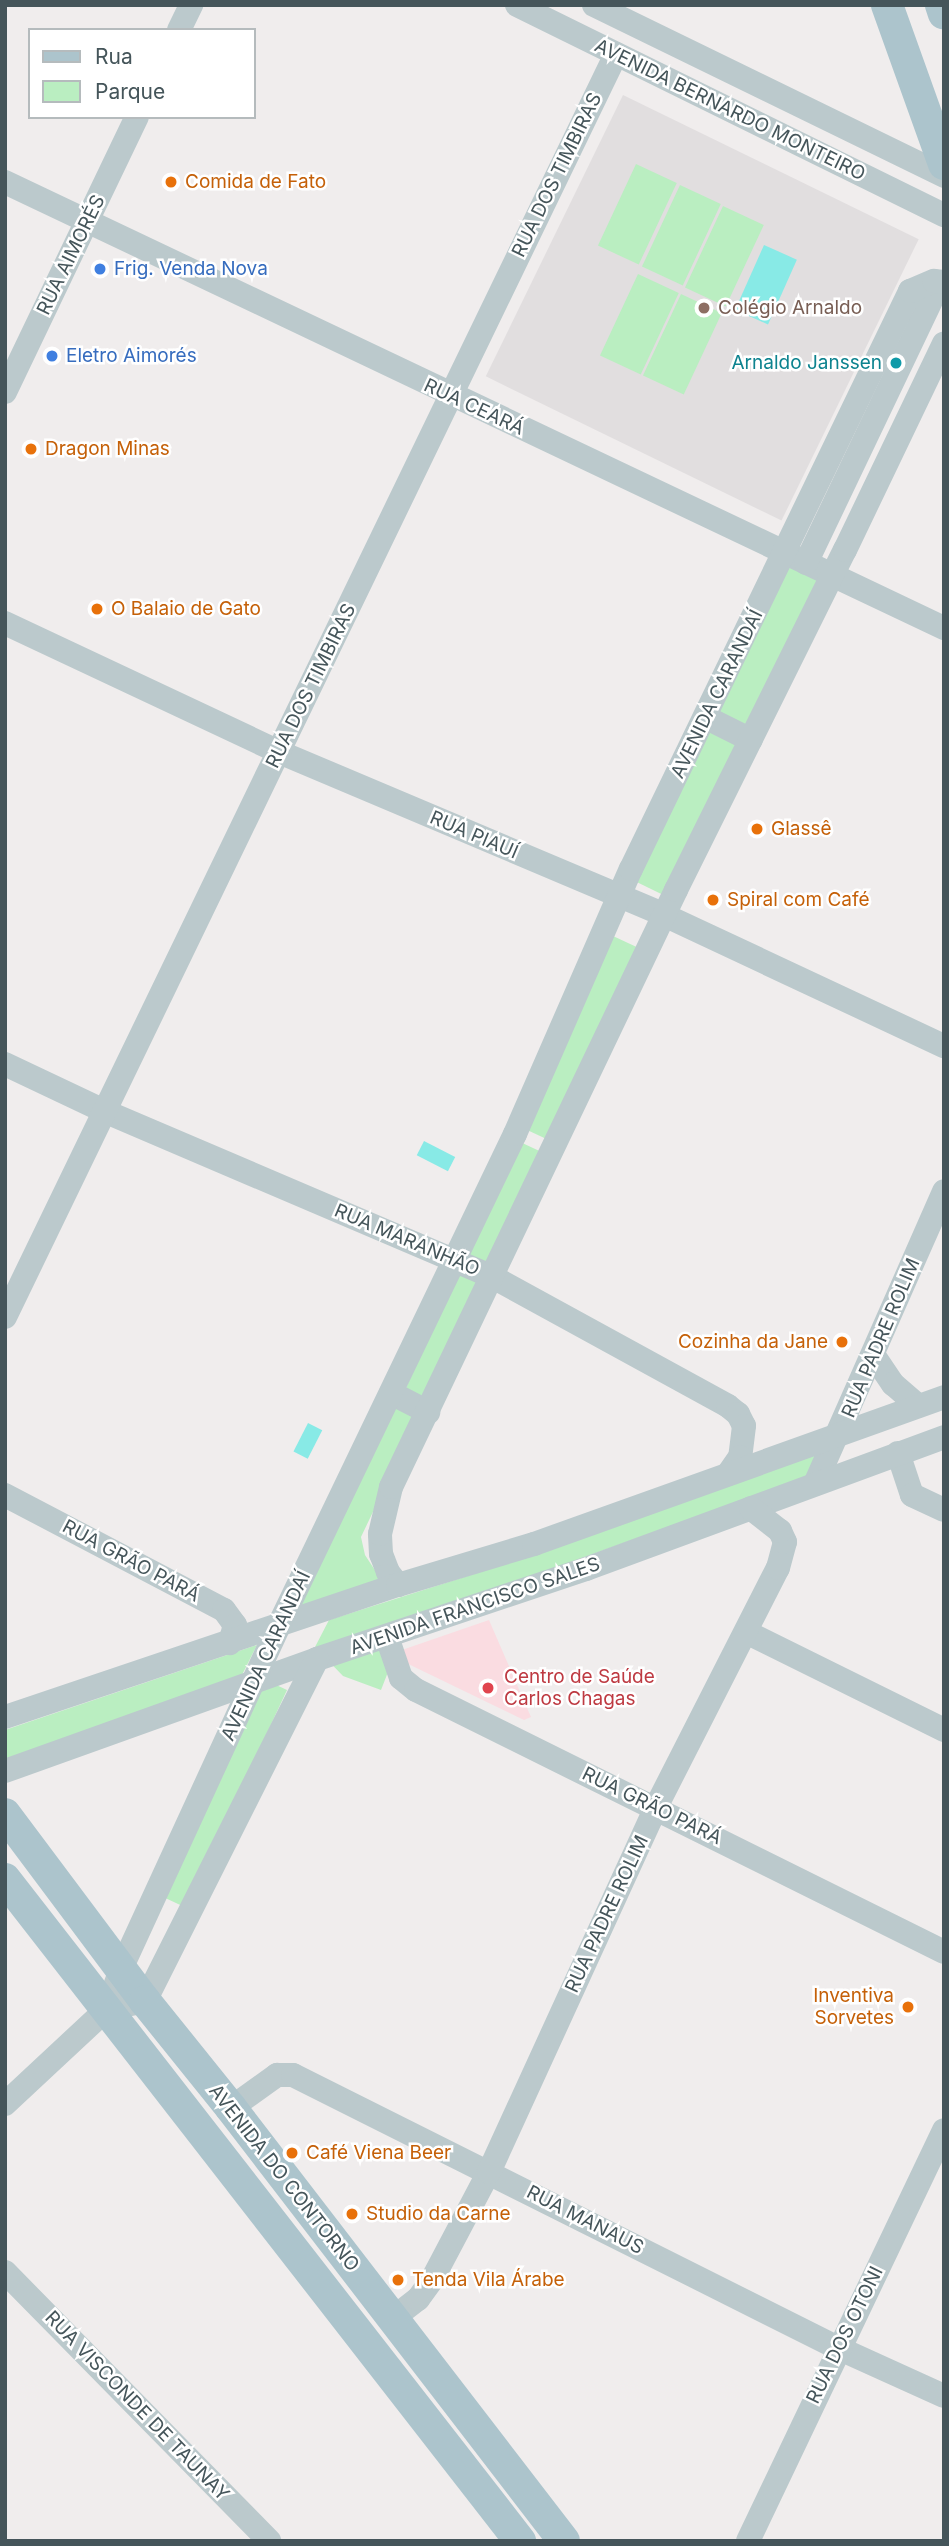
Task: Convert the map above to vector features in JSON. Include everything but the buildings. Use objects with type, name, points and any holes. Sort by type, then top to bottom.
[{"type":"main road","points":[[887,5],[944,164]]},
{"type":"main road","points":[[941,5],[944,14]]},
{"type":"main road","name":"AVENIDA DO CONTORNO","points":[[5,1814],[145,2001],[231,2108],[564,2541]]},
{"type":"main road","name":"AVENIDA DO CONTORNO","points":[[5,1879],[520,2541]]},
{"type":"street","points":[[180,28],[191,5]]},
{"type":"street","name":"AVENIDA BERNARDO MONTEIRO","points":[[517,5],[944,215]]},
{"type":"street","name":"AVENIDA BERNARDO MONTEIRO","points":[[594,5],[633,14],[944,176]]},
{"type":"street","name":"RUA DOS TIMBIRAS","points":[[5,1317],[616,54]]},
{"type":"street","name":"RUA AIMORÉS","points":[[5,392],[136,119]]},
{"type":"street","name":"RUA CEARÁ","points":[[5,182],[450,396],[944,628]]},
{"type":"street","name":"AVENIDA CARANDAÍ","points":[[107,2009],[121,1969],[279,1625],[456,1261],[515,1133],[619,896],[705,717],[796,558],[910,291],[934,281],[939,288]]},
{"type":"street","points":[[398,1585],[388,1572],[381,1554],[384,1510],[391,1488],[664,915],[832,577],[944,343]]},
{"type":"street","name":"RUA PIAUÍ","points":[[5,623],[279,752],[664,915],[944,1046]]},
{"type":"street","points":[[705,717],[751,740]]},
{"type":"street","name":"RUA MARANHÃO","points":[[5,1064],[104,1111],[491,1276],[738,1415],[744,1426],[744,1440],[740,1457],[728,1474]]},
{"type":"street","points":[[515,1133],[552,1151]]},
{"type":"street","name":"RUA PADRE ROLIM","points":[[815,1484],[874,1356],[944,1191]]},
{"type":"street","points":[[874,1356],[893,1384],[918,1406]]},
{"type":"street","points":[[391,1393],[428,1412]]},
{"type":"street","name":"AVENIDA FRANCISCO SALES","points":[[5,1717],[398,1585],[534,1544],[944,1397]]},
{"type":"street","name":"AVENIDA FRANCISCO SALES","points":[[5,1771],[317,1659],[545,1582],[944,1437]]},
{"type":"street","points":[[898,1453],[912,1494],[944,1510]]},
{"type":"street","name":"RUA GRÃO PARÁ","points":[[5,1494],[224,1609],[235,1625],[230,1643]]},
{"type":"street","name":"RUA PADRE ROLIM","points":[[392,2319],[418,2299],[433,2278],[489,2172],[656,1807],[778,1568],[785,1542],[771,1521],[751,1508]]},
{"type":"street","points":[[534,1544],[545,1582]]},
{"type":"street","points":[[252,1684],[297,1634],[333,1608]]},
{"type":"street","points":[[746,1632],[944,1730]]},
{"type":"street","name":"RUA GRÃO PARÁ","points":[[387,1637],[401,1678],[416,1690],[944,1952]]},
{"type":"street","points":[[5,2104],[107,2009],[145,2001],[317,1659]]},
{"type":"street","points":[[145,1920],[177,1938]]},
{"type":"street","name":"RUA MANAUS","points":[[231,2108],[277,2075],[293,2075],[838,2348],[944,2396]]},
{"type":"street","name":"RUA DOS OTONI","points":[[748,2541],[944,2130]]},
{"type":"street","name":"RUA VISCONDE DE TAUNAY","points":[[5,2272],[269,2541]]},
{"type":"shaded area","name":"Colégio Arnaldo","points":[[623,95],[919,239],[781,521],[486,376]]},
{"type":"shaded area","name":"Centro de Saúde Carlos Chagas","points":[[489,1620],[531,1717],[524,1720],[398,1659],[399,1651]]},
{"type":"green space","points":[[636,164],[677,183],[639,265],[598,246]]},
{"type":"green space","points":[[680,185],[721,204],[683,286],[642,267]]},
{"type":"green space","points":[[723,206],[764,225],[726,307],[685,288]]},
{"type":"green space","points":[[638,274],[679,293],[641,375],[600,356]]},
{"type":"green space","points":[[681,294],[722,313],[684,395],[643,376]]},
{"type":"green space","points":[[788,563],[821,579],[747,732],[713,716]]},
{"type":"green space","points":[[709,726],[742,742],[667,897],[634,881]]},
{"type":"green space","points":[[613,936],[639,948],[550,1140],[523,1128]]},
{"type":"green space","points":[[518,1141],[544,1153],[490,1270],[463,1258]]},
{"type":"green space","points":[[457,1268],[483,1279],[431,1401],[405,1390]]},
{"type":"green space","points":[[398,1403],[419,1415],[361,1537],[365,1555],[382,1581],[295,1610]]},
{"type":"green space","points":[[824,1448],[809,1477],[374,1632],[388,1672],[381,1690],[343,1676],[315,1647],[329,1620],[524,1558]]},
{"type":"green space","points":[[257,1645],[240,1679],[5,1760],[5,1730]]},
{"type":"green space","points":[[266,1680],[287,1690],[186,1908],[165,1898]]},
{"type":"water","points":[[764,245],[797,260],[768,325],[735,310]]},
{"type":"water","points":[[424,1141],[455,1157],[448,1171],[417,1155]]},
{"type":"water","points":[[308,1423],[322,1430],[308,1459],[293,1452]]},
{"type":"place","name":"Comida de Fato","points":[[171,182]]},
{"type":"place","name":"Frig. Venda Nova","points":[[100,269]]},
{"type":"place","name":"Colégio Arnaldo","points":[[704,308]]},
{"type":"place","name":"Eletro Aimorés","points":[[52,356]]},
{"type":"place","name":"Arnaldo Janssen","points":[[896,363]]},
{"type":"place","name":"Dragon Minas","points":[[31,449]]},
{"type":"place","name":"O Balaio de Gato","points":[[97,609]]},
{"type":"place","name":"Glassê","points":[[757,829]]},
{"type":"place","name":"Spiral com Café","points":[[713,900]]},
{"type":"place","name":"Cozinha da Jane","points":[[842,1342]]},
{"type":"place","name":"Centro de Saúde Carlos Chagas","points":[[488,1688]]},
{"type":"place","name":"Inventiva Sorvetes","points":[[908,2007]]},
{"type":"place","name":"Café Viena Beer","points":[[292,2153]]},
{"type":"place","name":"Studio da Carne","points":[[352,2214]]},
{"type":"place","name":"Tenda Vila Árabe","points":[[398,2280]]}]
